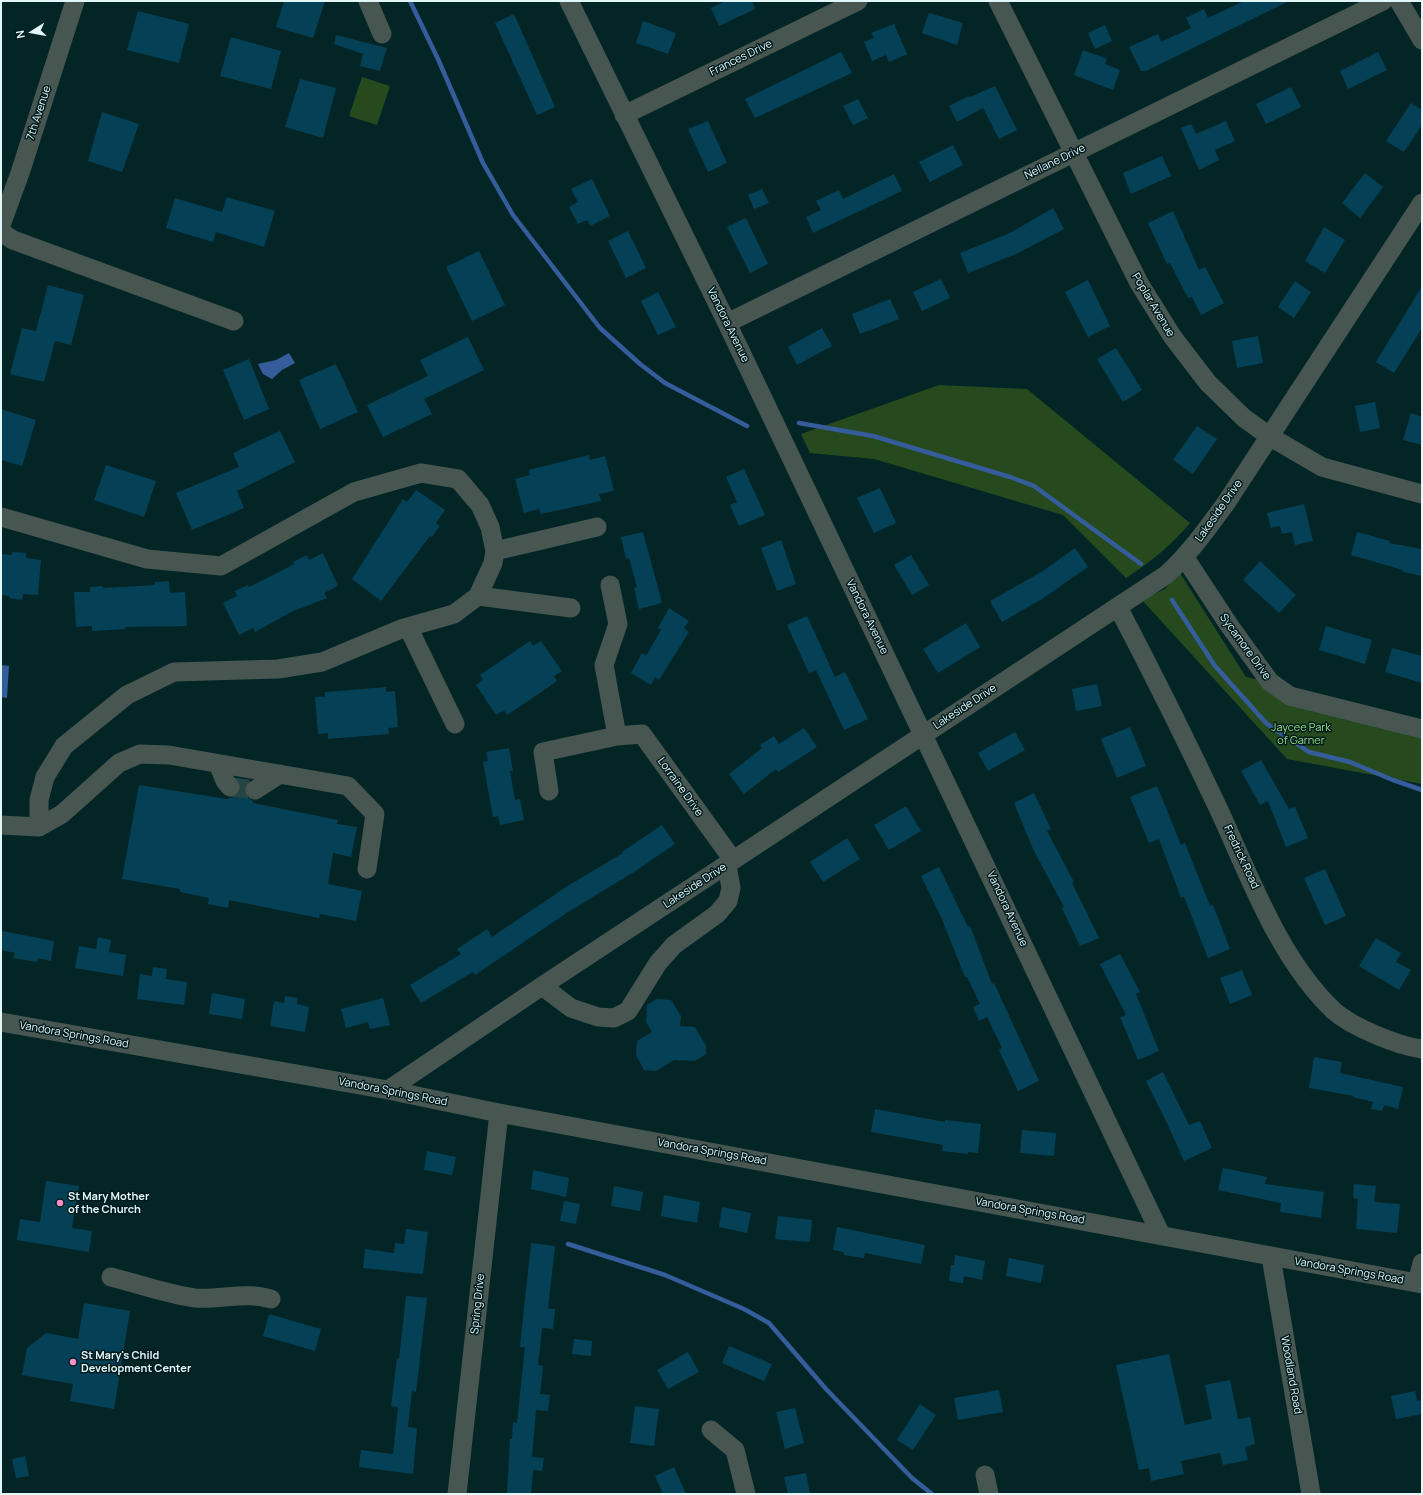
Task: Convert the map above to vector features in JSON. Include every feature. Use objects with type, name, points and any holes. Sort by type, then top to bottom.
[{"type":"street","name":"7th Avenue","points":[[1,225],[75,1]]},
{"type":"street","points":[[368,1],[382,34]]},
{"type":"street","name":"Vandora Avenue","points":[[570,1],[624,115],[727,323],[1161,1235]]},
{"type":"street","name":"Frances Drive","points":[[624,115],[858,1]]},
{"type":"street","name":"Poplar Avenue","points":[[998,1],[1139,283],[1172,336],[1208,383],[1244,418],[1269,436],[1322,467],[1422,494]]},
{"type":"street","name":"Nellane Drive","points":[[727,323],[1383,1]]},
{"type":"street","points":[[1398,1],[1422,40]]},
{"type":"street","name":"Lakeside Drive","points":[[388,1090],[542,986],[1166,575],[1185,558],[1226,503],[1422,203]]},
{"type":"street","points":[[1,232],[13,240],[234,321]]},
{"type":"street","points":[[1,517],[146,559],[221,566],[354,492],[421,473],[458,479],[480,505],[490,527],[495,552],[493,563],[478,596],[454,614],[408,627],[322,662],[278,669],[174,672],[127,695],[64,746],[45,777],[39,800],[40,827]]},
{"type":"street","points":[[495,552],[597,527]]},
{"type":"street","name":"Sycamore Drive","points":[[1185,558],[1229,625],[1270,682],[1290,696],[1422,729]]},
{"type":"street","points":[[549,791],[543,752],[617,736],[604,665],[618,624],[610,585]]},
{"type":"street","points":[[478,596],[571,608]]},
{"type":"street","name":"Fredrick Road","points":[[1118,607],[1178,723],[1275,929],[1303,975],[1335,1012],[1374,1035],[1422,1049]]},
{"type":"street","points":[[408,627],[455,724]]},
{"type":"street","name":"Lorraine Drive","points":[[617,736],[642,734],[730,863]]},
{"type":"street","points":[[1,826],[40,827],[62,814],[119,763],[140,754],[168,755],[348,786],[375,814],[367,869]]},
{"type":"street","points":[[218,764],[225,781],[230,787]]},
{"type":"street","points":[[255,790],[280,774]]},
{"type":"street","points":[[542,986],[571,1008],[598,1017],[614,1018],[628,1011],[658,963],[674,945],[716,914],[728,901],[731,888],[730,863]]},
{"type":"street","name":"Vandora Springs Road","points":[[1,1022],[388,1090],[500,1113],[1161,1235],[1271,1257],[1420,1283]]},
{"type":"street","name":"Spring Drive","points":[[457,1494],[500,1113]]},
{"type":"street","name":"Woodland Road","points":[[1271,1257],[1311,1494]]},
{"type":"street","points":[[1420,1283],[1422,1263]]},
{"type":"street","points":[[111,1277],[165,1293],[195,1298],[215,1299],[262,1296],[271,1299]]},
{"type":"street","points":[[711,1430],[735,1450],[746,1494]]},
{"type":"street","points":[[985,1475],[989,1494]]},
{"type":"green space","points":[[362,77],[390,86],[377,125],[349,116]]},
{"type":"green space","points":[[939,385],[1027,389],[1190,523],[1160,553],[1126,578],[1063,515],[874,459],[810,453],[801,434]]},
{"type":"green space","name":"Jaycee Park of Garner","points":[[1180,573],[1246,677],[1265,681],[1422,738],[1422,784],[1287,759],[1142,600],[1165,589]]},
{"type":"water","points":[[289,353],[295,363],[282,370],[272,379],[263,374],[258,364],[276,360]]},
{"type":"water","points":[[1,665],[9,666],[7,698],[1,697]]},
{"type":"building","points":[[284,1],[325,1],[313,38],[276,27]]},
{"type":"building","points":[[726,1],[752,1],[755,9],[719,26],[711,8]]},
{"type":"building","points":[[1244,1],[1289,1],[1146,71],[1141,71],[1129,47],[1158,34],[1161,42],[1191,28],[1186,18],[1204,9],[1208,18]]},
{"type":"building","points":[[138,11],[189,24],[179,63],[127,50]]},
{"type":"building","points":[[929,13],[963,23],[957,45],[922,33]]},
{"type":"building","points":[[514,14],[555,107],[537,115],[495,23]]},
{"type":"building","points":[[643,21],[676,33],[668,54],[636,43]]},
{"type":"building","points":[[894,24],[907,54],[889,62],[886,55],[872,61],[864,42],[874,38],[871,33]]},
{"type":"building","points":[[1105,25],[1112,41],[1095,49],[1088,33]]},
{"type":"building","points":[[336,35],[387,48],[380,71],[360,66],[363,54],[334,44]]},
{"type":"building","points":[[231,37],[281,51],[271,89],[220,76]]},
{"type":"building","points":[[1083,50],[1107,59],[1105,64],[1120,70],[1113,90],[1074,75]]},
{"type":"building","points":[[841,52],[852,73],[755,118],[745,99]]},
{"type":"building","points":[[1378,52],[1387,70],[1348,89],[1340,71]]},
{"type":"building","points":[[300,79],[336,88],[323,138],[285,127]]},
{"type":"building","points":[[995,86],[1017,130],[999,139],[983,108],[957,122],[949,106]]},
{"type":"building","points":[[1291,87],[1301,107],[1266,124],[1256,104]]},
{"type":"building","points":[[858,99],[868,118],[853,125],[843,106]]},
{"type":"building","points":[[1411,103],[1422,110],[1422,125],[1404,152],[1386,141]]},
{"type":"building","points":[[102,112],[139,124],[122,172],[88,161]]},
{"type":"building","points":[[708,121],[727,163],[708,172],[688,129]]},
{"type":"building","points":[[1226,121],[1235,141],[1215,150],[1219,160],[1199,170],[1181,128],[1191,124],[1196,134]]},
{"type":"building","points":[[953,145],[963,165],[930,182],[919,162]]},
{"type":"building","points":[[1162,156],[1171,176],[1131,194],[1123,173]]},
{"type":"building","points":[[1365,173],[1383,187],[1360,218],[1342,203]]},
{"type":"building","points":[[894,174],[902,191],[813,233],[806,217],[821,210],[816,201],[839,190],[843,199]]},
{"type":"building","points":[[592,179],[610,216],[590,226],[587,220],[578,224],[569,207],[578,202],[571,189]]},
{"type":"building","points":[[762,189],[769,203],[754,209],[748,195]]},
{"type":"building","points":[[227,197],[275,211],[264,247],[216,232],[213,242],[166,228],[175,198],[222,212]]},
{"type":"building","points":[[1053,208],[1064,229],[1016,254],[968,273],[960,253],[1010,233]]},
{"type":"building","points":[[1173,211],[1199,270],[1205,267],[1224,303],[1201,315],[1192,297],[1188,298],[1170,263],[1167,264],[1148,223]]},
{"type":"building","points":[[746,218],[768,264],[750,273],[727,227]]},
{"type":"building","points":[[1324,227],[1345,240],[1325,273],[1305,261]]},
{"type":"building","points":[[628,231],[646,268],[626,278],[608,241]]},
{"type":"building","points":[[479,251],[505,305],[472,321],[446,267]]},
{"type":"building","points":[[941,279],[950,298],[922,311],[913,292]]},
{"type":"building","points":[[1088,280],[1110,326],[1088,337],[1065,292]]},
{"type":"building","points":[[1295,281],[1311,292],[1294,318],[1278,307]]},
{"type":"building","points":[[48,285],[84,295],[71,345],[55,341],[44,382],[10,374],[22,328],[36,331]]},
{"type":"building","points":[[1422,286],[1422,328],[1394,373],[1376,362]]},
{"type":"building","points":[[658,292],[676,327],[658,335],[641,301]]},
{"type":"building","points":[[890,299],[899,319],[860,334],[852,314]]},
{"type":"building","points":[[822,328],[832,346],[797,365],[788,347]]},
{"type":"building","points":[[1258,336],[1263,363],[1237,368],[1232,341]]},
{"type":"building","points":[[468,337],[484,370],[424,399],[432,414],[383,437],[367,405],[428,376],[420,360]]},
{"type":"building","points":[[1116,348],[1142,390],[1123,402],[1097,359]]},
{"type":"building","points":[[249,359],[269,409],[244,420],[223,370]]},
{"type":"building","points":[[336,364],[358,412],[320,429],[299,380]]},
{"type":"building","points":[[1375,402],[1380,428],[1360,432],[1355,406]]},
{"type":"building","points":[[1,409],[36,420],[22,466],[1,460]]},
{"type":"building","points":[[1411,413],[1422,417],[1422,445],[1403,440]]},
{"type":"building","points":[[1197,426],[1217,439],[1193,474],[1173,460]]},
{"type":"building","points":[[280,431],[295,462],[237,491],[244,508],[192,530],[176,493],[239,467],[233,453]]},
{"type":"building","points":[[589,455],[590,460],[605,456],[614,491],[599,494],[601,501],[541,514],[539,509],[524,513],[515,479],[530,475],[529,470]]},
{"type":"building","points":[[106,465],[156,481],[144,517],[94,500]]},
{"type":"building","points":[[744,469],[765,515],[739,526],[730,505],[737,502],[726,477]]},
{"type":"building","points":[[880,488],[896,523],[874,533],[857,498]]},
{"type":"building","points":[[416,490],[445,510],[436,523],[440,526],[432,537],[430,536],[381,601],[352,579],[403,499],[407,502]]},
{"type":"building","points":[[1304,504],[1313,541],[1295,545],[1292,532],[1282,534],[1280,526],[1271,528],[1267,513]]},
{"type":"building","points":[[643,532],[662,603],[639,609],[634,588],[637,587],[629,558],[626,559],[621,537]]},
{"type":"building","points":[[1357,532],[1390,541],[1389,543],[1422,549],[1422,576],[1403,572],[1403,570],[1351,555]]},
{"type":"building","points":[[781,540],[796,584],[777,591],[761,548]]},
{"type":"building","points":[[1075,548],[1088,567],[1042,599],[1002,622],[990,601],[1043,571]]},
{"type":"building","points":[[12,552],[26,553],[26,558],[41,560],[38,595],[23,594],[22,600],[1,595],[1,554],[12,555]]},
{"type":"building","points":[[323,553],[338,586],[324,593],[327,598],[291,612],[255,632],[253,628],[239,635],[223,603],[237,596],[235,591],[248,585],[249,587],[279,572],[294,564],[293,562],[307,555],[309,560]]},
{"type":"building","points":[[911,555],[929,585],[912,595],[894,565]]},
{"type":"building","points":[[1260,561],[1296,595],[1279,613],[1243,580]]},
{"type":"building","points":[[169,581],[170,593],[185,592],[187,626],[125,627],[125,629],[92,631],[92,626],[76,627],[74,592],[90,592],[90,587],[103,586],[103,588],[155,585],[155,582]]},
{"type":"building","points":[[669,608],[689,621],[684,628],[689,632],[659,680],[655,677],[651,685],[631,673],[642,653],[646,656],[661,630],[658,628]]},
{"type":"building","points":[[807,616],[835,677],[845,672],[868,719],[844,730],[816,670],[809,673],[787,625]]},
{"type":"building","points":[[966,623],[980,647],[938,673],[923,649]]},
{"type":"building","points":[[1326,626],[1372,640],[1365,664],[1319,650]]},
{"type":"building","points":[[530,641],[533,646],[541,641],[562,671],[554,676],[557,681],[507,715],[504,710],[496,715],[476,685],[483,680],[480,675]]},
{"type":"building","points":[[1392,648],[1422,656],[1422,683],[1385,672]]},
{"type":"building","points":[[1097,684],[1102,706],[1076,711],[1072,689]]},
{"type":"building","points":[[386,687],[386,692],[395,691],[398,727],[388,728],[389,734],[328,739],[328,733],[318,734],[315,697],[325,697],[325,692]]},
{"type":"building","points":[[1130,727],[1146,766],[1117,778],[1101,739]]},
{"type":"building","points":[[804,728],[817,747],[778,772],[776,769],[744,794],[729,774],[762,748],[760,745],[774,736],[779,744]]},
{"type":"building","points":[[1015,732],[1025,750],[988,771],[978,753]]},
{"type":"building","points":[[509,748],[513,771],[510,771],[515,800],[520,799],[524,820],[500,825],[498,816],[493,817],[483,762],[488,761],[486,752]]},
{"type":"building","points":[[1261,760],[1289,809],[1295,807],[1308,838],[1286,847],[1268,801],[1260,805],[1241,771]]},
{"type":"building","points":[[237,778],[250,780],[245,785],[244,791],[246,796],[253,801],[253,803],[338,820],[337,824],[357,827],[351,857],[333,853],[328,884],[362,891],[356,921],[320,914],[319,918],[229,900],[228,908],[208,904],[209,898],[180,892],[180,889],[122,879],[139,785],[227,799],[237,796],[240,791],[241,785]]},
{"type":"building","points":[[1157,786],[1181,845],[1185,843],[1210,906],[1213,905],[1230,949],[1208,958],[1184,897],[1181,898],[1159,839],[1149,843],[1130,797]]},
{"type":"building","points":[[1034,793],[1051,829],[1047,831],[1074,882],[1072,883],[1099,938],[1080,946],[1062,908],[1064,907],[1034,851],[1014,803]]},
{"type":"building","points":[[906,806],[921,831],[889,850],[874,825]]},
{"type":"building","points":[[662,825],[675,844],[634,872],[568,912],[475,975],[473,972],[421,1003],[410,985],[461,954],[457,949],[487,929],[492,937],[566,887],[623,853],[622,852]]},
{"type":"building","points":[[847,838],[860,859],[823,882],[810,862]]},
{"type":"building","points":[[939,867],[968,927],[970,926],[992,984],[994,983],[1039,1081],[1018,1091],[999,1050],[1002,1048],[987,1017],[979,1021],[973,1007],[980,1004],[967,977],[965,977],[941,917],[921,876]]},
{"type":"building","points":[[1325,869],[1346,916],[1325,925],[1304,878]]},
{"type":"building","points":[[2,931],[54,941],[51,961],[38,958],[37,962],[13,958],[15,953],[1,950]]},
{"type":"building","points":[[98,937],[111,940],[109,952],[126,955],[123,976],[75,968],[79,946],[96,949]]},
{"type":"building","points":[[1376,938],[1401,953],[1396,962],[1411,970],[1399,990],[1359,966]]},
{"type":"building","points":[[1120,954],[1140,992],[1136,994],[1159,1051],[1138,1060],[1120,1017],[1126,1015],[1100,964]]},
{"type":"building","points":[[153,967],[167,969],[166,979],[187,982],[184,1005],[137,999],[140,974],[152,976]]},
{"type":"building","points":[[1242,970],[1252,995],[1230,1004],[1220,978]]},
{"type":"building","points":[[212,993],[245,999],[242,1019],[209,1014]]},
{"type":"building","points":[[285,996],[298,998],[297,1004],[309,1007],[305,1032],[270,1026],[274,1001],[284,1003]]},
{"type":"building","points":[[383,998],[390,1025],[370,1029],[368,1022],[346,1028],[341,1009]]},
{"type":"building","points":[[657,999],[671,1000],[681,1016],[680,1026],[695,1027],[706,1046],[706,1054],[695,1061],[674,1060],[656,1071],[644,1070],[636,1055],[637,1041],[652,1032],[646,1022],[647,1005]]},
{"type":"building","points":[[1314,1057],[1342,1062],[1340,1073],[1403,1087],[1398,1109],[1384,1105],[1382,1111],[1371,1109],[1373,1102],[1353,1097],[1354,1096],[1309,1088]]},
{"type":"building","points":[[1163,1072],[1189,1125],[1200,1121],[1212,1148],[1184,1161],[1146,1081]]},
{"type":"building","points":[[875,1109],[945,1122],[945,1120],[981,1124],[978,1153],[968,1152],[968,1154],[942,1151],[943,1145],[871,1132]]},
{"type":"building","points":[[1022,1130],[1056,1133],[1054,1156],[1020,1153]]},
{"type":"building","points":[[427,1151],[456,1157],[452,1175],[424,1170]]},
{"type":"building","points":[[1223,1168],[1267,1177],[1265,1184],[1324,1192],[1321,1218],[1280,1212],[1281,1203],[1218,1190]]},
{"type":"building","points":[[533,1170],[569,1178],[566,1197],[531,1189]]},
{"type":"building","name":"St Mary Mother of the Church","points":[[46,1181],[79,1186],[72,1228],[92,1231],[89,1252],[17,1240],[20,1219],[40,1222]]},
{"type":"building","points":[[1354,1184],[1376,1186],[1374,1202],[1400,1204],[1397,1233],[1356,1229],[1358,1199],[1353,1198]]},
{"type":"building","points":[[614,1186],[643,1192],[640,1211],[611,1206]]},
{"type":"building","points":[[664,1195],[700,1202],[697,1223],[661,1216]]},
{"type":"building","points":[[564,1201],[580,1204],[576,1224],[560,1221]]},
{"type":"building","points":[[722,1207],[751,1213],[747,1233],[719,1227]]},
{"type":"building","points":[[778,1216],[812,1220],[810,1242],[775,1239]]},
{"type":"building","points":[[837,1227],[925,1245],[921,1264],[865,1253],[864,1258],[844,1255],[844,1252],[833,1250]]},
{"type":"building","points":[[406,1229],[428,1232],[423,1274],[363,1268],[365,1249],[394,1253],[395,1243],[404,1244]]},
{"type":"building","points":[[531,1243],[555,1246],[548,1309],[555,1309],[553,1329],[542,1328],[538,1365],[543,1366],[540,1394],[550,1395],[548,1411],[536,1410],[532,1457],[544,1458],[542,1471],[533,1470],[531,1494],[507,1494],[510,1439],[512,1439],[513,1422],[517,1423],[525,1347],[520,1347]]},
{"type":"building","points":[[955,1255],[985,1261],[982,1280],[964,1276],[963,1283],[949,1281],[951,1265],[954,1265]]},
{"type":"building","points":[[1009,1258],[1044,1265],[1041,1283],[1006,1276]]},
{"type":"building","points":[[406,1296],[427,1298],[416,1392],[412,1391],[408,1427],[417,1428],[413,1474],[359,1467],[361,1450],[393,1454],[398,1407],[391,1406],[397,1358],[399,1359]]},
{"type":"building","name":"St Mary's Child Development Center","points":[[84,1303],[130,1311],[114,1409],[70,1401],[73,1384],[22,1375],[27,1348],[46,1333],[78,1339]]},
{"type":"building","points":[[269,1314],[321,1329],[315,1351],[263,1336]]},
{"type":"building","points":[[574,1339],[592,1341],[591,1356],[572,1354]]},
{"type":"building","points":[[729,1346],[772,1364],[764,1381],[722,1363]]},
{"type":"building","points":[[688,1352],[699,1372],[668,1389],[657,1370]]},
{"type":"building","points":[[1169,1354],[1185,1425],[1212,1419],[1205,1385],[1230,1380],[1238,1419],[1250,1417],[1255,1444],[1245,1447],[1248,1460],[1223,1465],[1220,1453],[1181,1461],[1184,1474],[1151,1481],[1149,1468],[1139,1470],[1116,1365]]},
{"type":"building","points":[[999,1390],[1003,1412],[958,1420],[954,1398]]},
{"type":"building","points":[[1415,1391],[1417,1401],[1422,1400],[1422,1414],[1396,1419],[1391,1396]]},
{"type":"building","points":[[920,1404],[936,1415],[913,1450],[897,1440]]},
{"type":"building","points":[[635,1406],[659,1409],[654,1446],[630,1443]]},
{"type":"building","points":[[795,1408],[804,1443],[785,1449],[776,1412]]},
{"type":"building","points":[[25,1456],[29,1476],[16,1478],[12,1459]]},
{"type":"building","points":[[674,1467],[686,1494],[663,1494],[655,1476]]},
{"type":"building","points":[[806,1473],[810,1494],[788,1494],[784,1477]]},
{"type":"waterway","points":[[410,1],[438,59],[483,163],[513,215],[600,328],[640,364],[665,383],[747,426]]},
{"type":"waterway","points":[[799,423],[873,436],[1010,477],[1034,486],[1141,564]]},
{"type":"waterway","points":[[1172,600],[1215,666],[1267,724],[1309,752],[1350,762],[1422,790]]},
{"type":"waterway","points":[[568,1244],[665,1275],[744,1309],[769,1323],[826,1389],[912,1478],[932,1494]]},
{"type":"tunnel","points":[[230,787],[255,790]]},
{"type":"place","name":"St Mary Mother of the Church","points":[[60,1203]]},
{"type":"place","name":"St Mary's Child Development Center","points":[[73,1362]]}]
